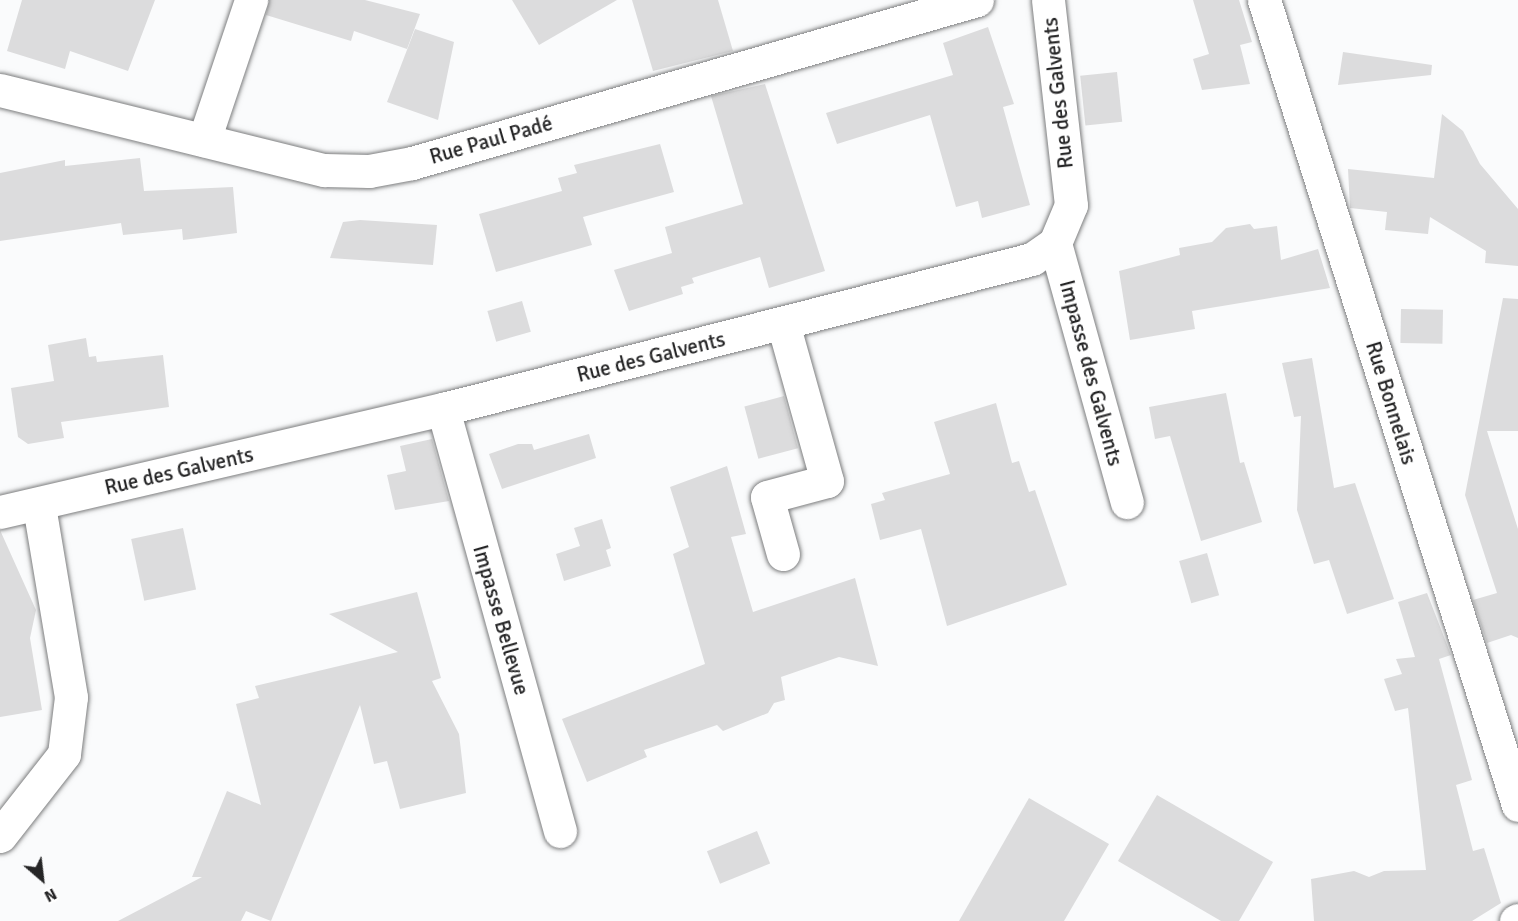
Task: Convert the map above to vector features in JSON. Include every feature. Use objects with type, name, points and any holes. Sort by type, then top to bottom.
[{"type":"street","points":[[204,140],[251,0]]},
{"type":"street","name":"Rue Paul Padé","points":[[0,90],[324,170],[369,171],[412,164],[976,0]]},
{"type":"street","name":"Rue des Galvents","points":[[0,512],[39,505],[442,409],[1032,259],[1055,243],[1071,205],[1048,0]]},
{"type":"street","name":"Rue Bonnelais","points":[[1264,0],[1518,805]]},
{"type":"street","name":"Impasse des Galvents","points":[[1055,243],[1127,502]]},
{"type":"street","points":[[783,323],[827,481],[767,497],[783,554]]},
{"type":"street","name":"Impasse Bellevue","points":[[442,409],[560,831]]},
{"type":"street","points":[[0,836],[64,754],[71,697],[39,505]]},
{"type":"building","points":[[22,0],[155,0],[128,71],[70,51],[65,69],[7,51]]},
{"type":"building","points":[[269,0],[365,0],[420,14],[407,49],[354,31],[351,41],[266,15]]},
{"type":"building","points":[[512,0],[617,0],[539,45]]},
{"type":"building","points":[[632,0],[718,0],[733,51],[653,71]]},
{"type":"building","points":[[1193,0],[1239,0],[1252,42],[1240,45],[1250,84],[1202,90],[1193,59],[1209,54]]},
{"type":"building","points":[[988,27],[1014,104],[1003,107],[1030,205],[982,218],[978,201],[956,207],[930,115],[837,144],[826,113],[953,75],[943,43]]},
{"type":"building","points":[[415,29],[454,42],[438,120],[387,102]]},
{"type":"building","points":[[1343,52],[1432,65],[1431,75],[1338,85]]},
{"type":"building","points":[[1117,72],[1122,122],[1085,126],[1080,76]]},
{"type":"building","points":[[765,84],[825,271],[769,288],[760,257],[692,278],[694,283],[681,287],[683,294],[629,311],[614,270],[672,253],[665,227],[743,204],[711,96]]},
{"type":"building","points":[[1442,114],[1463,131],[1480,164],[1518,209],[1518,266],[1485,263],[1486,251],[1430,217],[1428,234],[1385,230],[1387,212],[1350,208],[1348,169],[1434,178]]},
{"type":"building","points":[[660,144],[674,192],[583,217],[592,245],[496,272],[479,214],[562,191],[558,178],[577,173],[574,165]]},
{"type":"building","points":[[140,158],[144,191],[233,187],[237,233],[183,240],[182,229],[123,235],[121,223],[0,241],[0,173],[65,160],[65,166]]},
{"type":"building","points":[[360,220],[437,225],[433,265],[330,258],[343,222]]},
{"type":"building","points":[[1250,224],[1254,229],[1277,226],[1281,260],[1318,249],[1330,288],[1192,311],[1195,329],[1130,340],[1119,271],[1180,255],[1179,248],[1212,242],[1226,228]]},
{"type":"building","points":[[1503,298],[1518,299],[1518,431],[1487,431],[1518,529],[1518,638],[1511,635],[1487,643],[1473,600],[1497,593],[1465,495]]},
{"type":"building","points":[[522,301],[531,332],[496,342],[487,311]]},
{"type":"building","points":[[1401,309],[1443,310],[1442,344],[1400,343]]},
{"type":"building","points":[[86,338],[89,357],[96,356],[97,362],[163,355],[169,407],[61,422],[64,438],[28,444],[18,437],[11,388],[54,381],[48,345]]},
{"type":"building","points":[[1312,358],[1334,488],[1355,483],[1394,599],[1347,614],[1329,560],[1314,564],[1297,510],[1301,416],[1294,417],[1282,363]]},
{"type":"building","points":[[1226,393],[1240,463],[1244,462],[1262,522],[1201,541],[1170,436],[1155,439],[1149,407]]},
{"type":"building","points":[[784,396],[798,448],[758,459],[744,407]]},
{"type":"building","points":[[996,403],[1012,463],[1019,461],[1029,492],[1035,490],[1067,585],[947,626],[921,529],[880,540],[871,504],[885,500],[882,493],[950,474],[934,422]]},
{"type":"building","points":[[589,434],[596,458],[502,489],[489,454],[518,444],[532,444],[534,450]]},
{"type":"building","points":[[432,439],[449,501],[395,510],[387,475],[406,471],[400,446]]},
{"type":"building","points":[[727,466],[746,534],[731,537],[753,612],[855,578],[878,666],[839,657],[781,677],[785,700],[774,703],[768,713],[723,731],[717,725],[644,750],[647,757],[587,782],[562,719],[705,664],[673,554],[689,547],[670,487]]},
{"type":"building","points":[[602,519],[611,548],[606,550],[611,566],[564,581],[556,554],[580,546],[574,528]]},
{"type":"building","points":[[183,528],[196,590],[144,601],[131,539]]},
{"type":"building","points":[[0,530],[36,610],[30,638],[42,710],[0,717]]},
{"type":"building","points":[[1207,553],[1219,595],[1191,603],[1179,561]]},
{"type":"building","points":[[417,592],[441,678],[432,681],[459,734],[466,793],[400,809],[387,761],[374,764],[360,705],[271,921],[246,911],[241,921],[118,921],[202,877],[192,877],[227,791],[261,805],[236,704],[259,698],[255,686],[398,652],[329,614]]},
{"type":"building","points":[[1427,593],[1451,655],[1439,659],[1472,780],[1456,785],[1473,851],[1484,848],[1501,903],[1472,921],[1314,921],[1311,879],[1354,871],[1369,877],[1384,871],[1426,870],[1408,708],[1395,711],[1384,679],[1402,674],[1396,659],[1415,657],[1398,602]]},
{"type":"building","points":[[1157,795],[1273,862],[1239,921],[1221,921],[1118,861]]},
{"type":"building","points":[[1029,798],[1109,844],[1064,921],[959,921]]},
{"type":"building","points":[[757,831],[770,863],[720,884],[707,851]]}]
